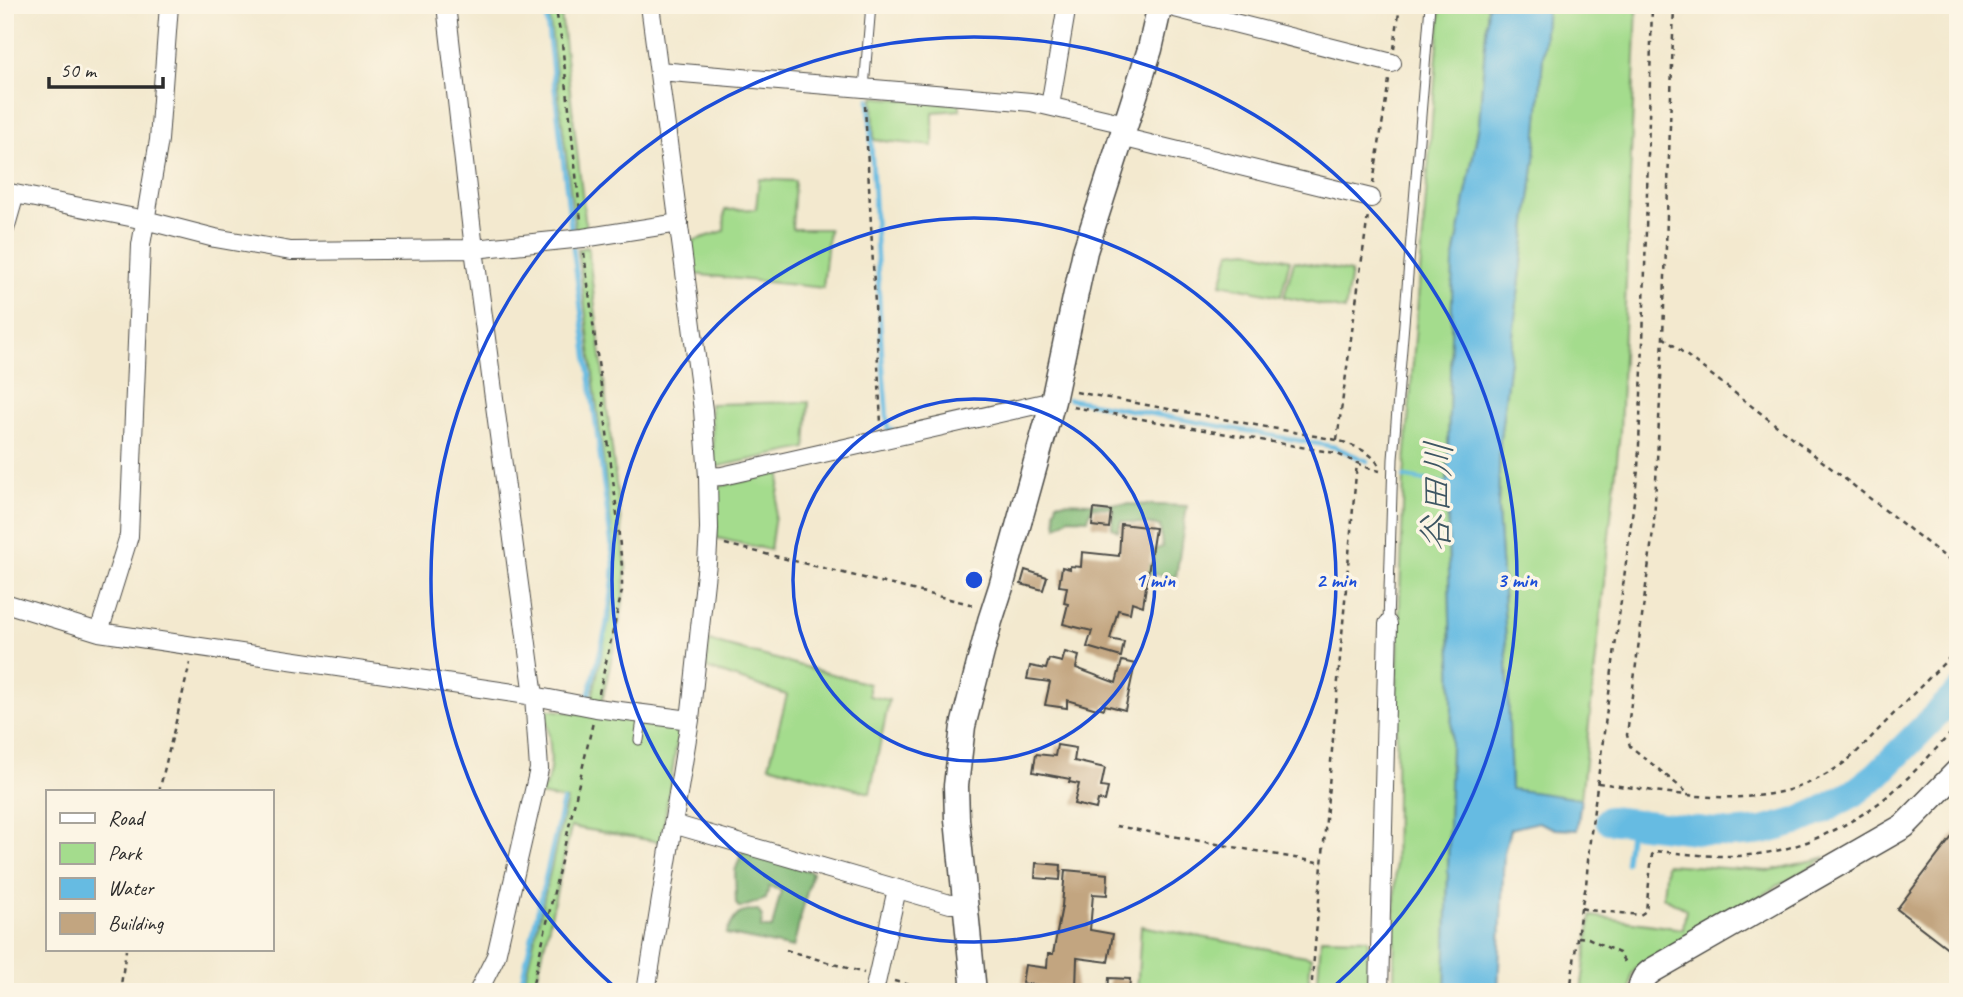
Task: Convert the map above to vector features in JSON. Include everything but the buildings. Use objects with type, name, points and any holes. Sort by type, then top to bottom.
[{"type":"street","points":[[99,632],[129,536],[141,245],[159,140],[169,5]]},
{"type":"street","points":[[446,5],[474,249],[534,696],[539,769],[496,956],[478,992]]},
{"type":"street","points":[[646,992],[690,720],[709,540],[703,410],[650,5]]},
{"type":"street","points":[[1050,106],[1067,5]]},
{"type":"street","points":[[974,992],[957,820],[960,749],[971,692],[994,610],[1060,399],[1086,251],[1150,49],[1161,5],[1392,63]]},
{"type":"street","points":[[659,71],[1050,106],[1123,131],[1371,198]]},
{"type":"street","points":[[5,229],[10,193],[291,251],[474,249],[583,238],[679,223]]},
{"type":"street","points":[[708,477],[722,477],[1060,399]]},
{"type":"street","points":[[5,603],[99,632],[690,720]]},
{"type":"street","points":[[1379,992],[1388,624]]},
{"type":"street","points":[[1640,987],[1646,975],[1653,970],[1904,826],[1958,771]]},
{"type":"street","points":[[673,824],[950,904],[965,904]]},
{"type":"street","points":[[874,992],[897,889]]},
{"type":"lane","points":[[864,88],[871,5]]},
{"type":"lane","points":[[1388,624],[1393,459],[1430,5]]},
{"type":"lane","points":[[639,740],[643,713]]},
{"type":"path","points":[[555,5],[562,43],[581,228]]},
{"type":"path","points":[[1337,440],[1400,5]]},
{"type":"path","points":[[1570,992],[1586,886],[1637,470],[1652,5]]},
{"type":"path","points":[[1674,5],[1654,523],[1627,735],[1630,746],[1690,795]]},
{"type":"path","points":[[864,88],[883,438]]},
{"type":"path","points":[[584,248],[622,567],[622,590],[598,700]]},
{"type":"path","points":[[1663,337],[1958,567]]},
{"type":"path","points":[[1060,399],[1337,440],[1351,444],[1369,455],[1378,463],[1382,477]]},
{"type":"path","points":[[1060,399],[1335,453],[1380,471]]},
{"type":"path","points":[[1311,992],[1357,462]]},
{"type":"path","points":[[709,540],[994,610]]},
{"type":"path","points":[[159,790],[194,646]]},
{"type":"path","points":[[1598,783],[1729,798],[1755,796],[1814,781],[1861,749],[1958,649]]},
{"type":"path","points":[[531,992],[594,717]]},
{"type":"path","points":[[1581,908],[1640,915],[1646,911],[1652,855],[1655,851],[1708,856],[1758,855],[1821,837],[1875,806],[1900,786],[1958,726]]},
{"type":"path","points":[[1116,826],[1323,863]]},
{"type":"path","points":[[1577,937],[1588,938],[1619,953],[1640,987]]},
{"type":"path","points":[[120,992],[126,951]]},
{"type":"green space","points":[[548,5],[560,5],[586,227],[575,229]]},
{"type":"green space","points":[[1441,5],[1488,5],[1479,124],[1453,263],[1447,485],[1452,704],[1445,992],[1394,992],[1397,686],[1404,477]]},
{"type":"green space","points":[[1547,5],[1637,5],[1620,432],[1581,799],[1511,790],[1498,508],[1500,440],[1535,159]]},
{"type":"green space","points":[[873,97],[960,104],[960,110],[933,112],[933,146],[874,140]]},
{"type":"green space","points":[[759,179],[795,181],[792,229],[829,229],[823,288],[693,274],[689,242],[724,231],[725,210],[756,209]]},
{"type":"green space","points":[[588,247],[626,567],[622,610],[602,701],[592,698],[613,603],[616,566],[578,249]]},
{"type":"green space","points":[[1248,250],[1290,260],[1281,296],[1221,284],[1230,252]]},
{"type":"green space","points":[[1294,261],[1351,272],[1345,310],[1284,297]]},
{"type":"green space","points":[[809,402],[806,448],[715,467],[710,404]]},
{"type":"green space","points":[[781,473],[770,550],[717,538],[716,494],[721,486]]},
{"type":"green space","points":[[1057,502],[1187,506],[1176,577],[1123,570],[1123,562],[1153,564],[1154,550],[1162,547],[1160,526],[1121,521],[1118,531],[1112,528],[1113,508],[1092,507],[1088,519],[1069,518],[1057,527]]},
{"type":"green space","points":[[709,641],[869,684],[869,696],[889,700],[870,793],[769,765],[787,695],[706,668]]},
{"type":"green space","points":[[545,709],[677,726],[679,729],[661,842],[571,827],[534,992],[522,992],[567,800],[539,795],[549,776],[551,754]]},
{"type":"green space","points":[[743,850],[812,872],[793,948],[726,934],[738,915],[758,910],[762,917],[761,928],[772,928],[781,890],[769,887],[766,899],[740,908],[736,904],[735,871]]},
{"type":"green space","points":[[1827,857],[1636,969],[1632,974],[1630,992],[1581,992],[1591,916],[1683,929],[1686,909],[1663,897],[1666,864],[1768,871]]},
{"type":"green space","points":[[1141,926],[1311,957],[1308,992],[1137,992]]},
{"type":"green space","points":[[1321,938],[1368,939],[1367,992],[1317,992]]},
{"type":"water","points":[[1488,5],[1547,5],[1535,159],[1500,440],[1498,508],[1511,789],[1581,799],[1577,830],[1555,829],[1538,822],[1510,829],[1504,853],[1498,992],[1445,992],[1452,704],[1447,485],[1453,263],[1479,124]]},
{"type":"waterway","points":[[545,5],[571,229]]},
{"type":"waterway","points":[[869,99],[882,354],[888,430],[892,429]]},
{"type":"waterway","points":[[573,248],[614,564],[608,614],[588,697]]},
{"type":"waterway","points":[[1069,399],[1335,447],[1367,461]]},
{"type":"waterway","name":"谷田川","points":[[1404,477],[1451,485]]},
{"type":"waterway","points":[[1609,820],[1731,834],[1763,831],[1796,822],[1854,793],[1877,775],[1958,693]]},
{"type":"waterway","points":[[519,992],[563,801]]},
{"type":"waterway","points":[[1626,863],[1631,823]]}]
